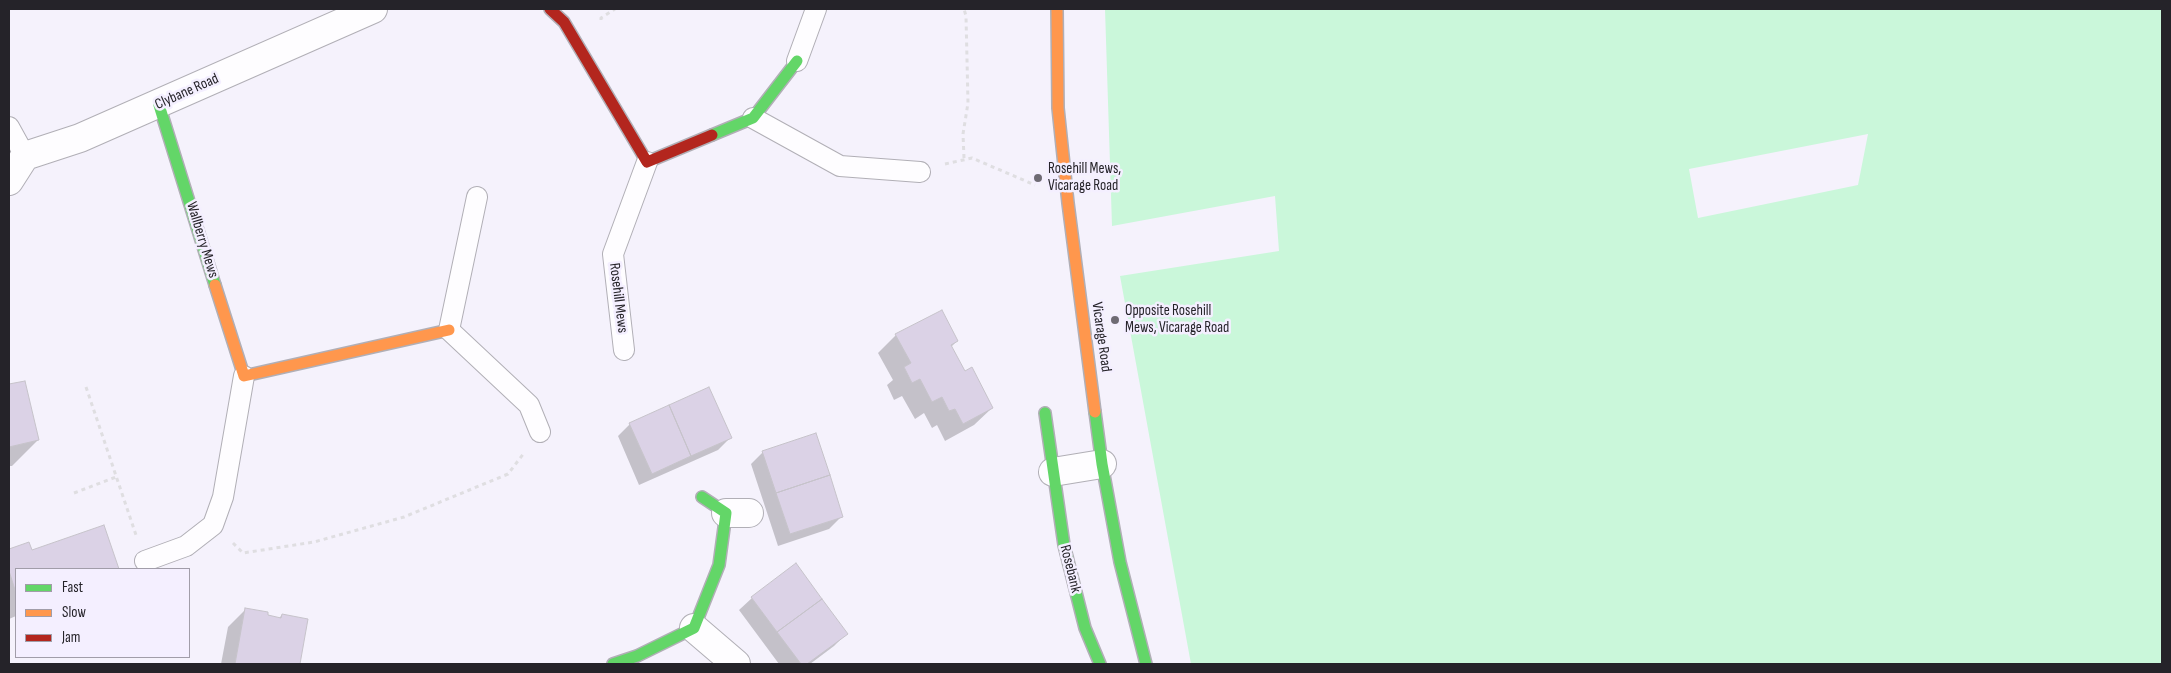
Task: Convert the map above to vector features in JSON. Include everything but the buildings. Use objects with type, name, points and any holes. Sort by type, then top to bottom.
[{"type":"main road","points":[[550,9],[564,22],[648,162],[753,118],[796,61]]},
{"type":"main road","name":"Vicarage Road","points":[[1057,9],[1058,108],[1068,203],[1102,464],[1120,562],[1146,664]]},
{"type":"main road","name":"Wallberry Mews","points":[[159,105],[244,376]]},
{"type":"main road","points":[[244,376],[449,330]]},
{"type":"main road","name":"Rosebank","points":[[1045,414],[1064,545],[1085,628],[1100,664]]},
{"type":"main road","points":[[613,664],[637,656],[694,628],[719,566],[737,513],[702,497]]},
{"type":"street","name":"Clybane Road","points":[[25,156],[80,138],[159,105],[373,9]]},
{"type":"street","points":[[9,181],[25,156]]},
{"type":"street","points":[[1052,472],[1102,464]]},
{"type":"street","points":[[694,628],[736,664]]},
{"type":"lane","points":[[796,61],[816,9]]},
{"type":"lane","points":[[753,118],[840,166],[920,172]]},
{"type":"lane","points":[[9,127],[25,156]]},
{"type":"lane","name":"Rosehill Mews","points":[[624,350],[612,254],[648,162]]},
{"type":"lane","points":[[477,197],[449,330],[529,404],[540,432]]},
{"type":"lane","name":"Wallberry Mews","points":[[213,525],[223,497],[244,376]]},
{"type":"lane","points":[[145,562],[186,546],[213,525]]},
{"type":"path","points":[[964,9],[966,16],[968,103],[963,134],[964,158]]},
{"type":"path","points":[[920,172],[964,158],[972,158],[1036,185]]},
{"type":"path","points":[[86,387],[145,562]]},
{"type":"path","points":[[213,525],[243,553],[314,542],[404,518],[508,474],[540,432]]},
{"type":"path","points":[[74,493],[116,477]]},
{"type":"green space","points":[[1105,9],[2162,9],[2162,664],[1191,664],[1120,276],[1279,251],[1275,196],[1112,226]],"holes":[[[1868,134],[1858,185],[1698,218],[1689,169]]]},
{"type":"traffic: fast","points":[[712,135],[753,118],[797,61]]},
{"type":"traffic: fast","points":[[159,105],[215,285]]},
{"type":"traffic: fast","points":[[1095,412],[1102,464],[1120,562],[1146,664]]},
{"type":"traffic: fast","points":[[1045,413],[1064,545],[1085,628],[1100,664]]},
{"type":"traffic: fast","points":[[613,664],[637,656],[694,628],[719,565],[726,513],[702,497]]},
{"type":"traffic: slow","points":[[1057,9],[1058,108],[1068,203],[1095,412]]},
{"type":"traffic: slow","points":[[215,285],[244,376],[449,330]]},
{"type":"traffic: jam","points":[[550,9],[564,22],[647,162],[712,135]]},
{"type":"place","name":"Rosehill Mews, Vicarage Road","points":[[1038,178]]},
{"type":"place","name":"Opposite Rosehill Mews, Vicarage Road","points":[[1115,320]]}]
